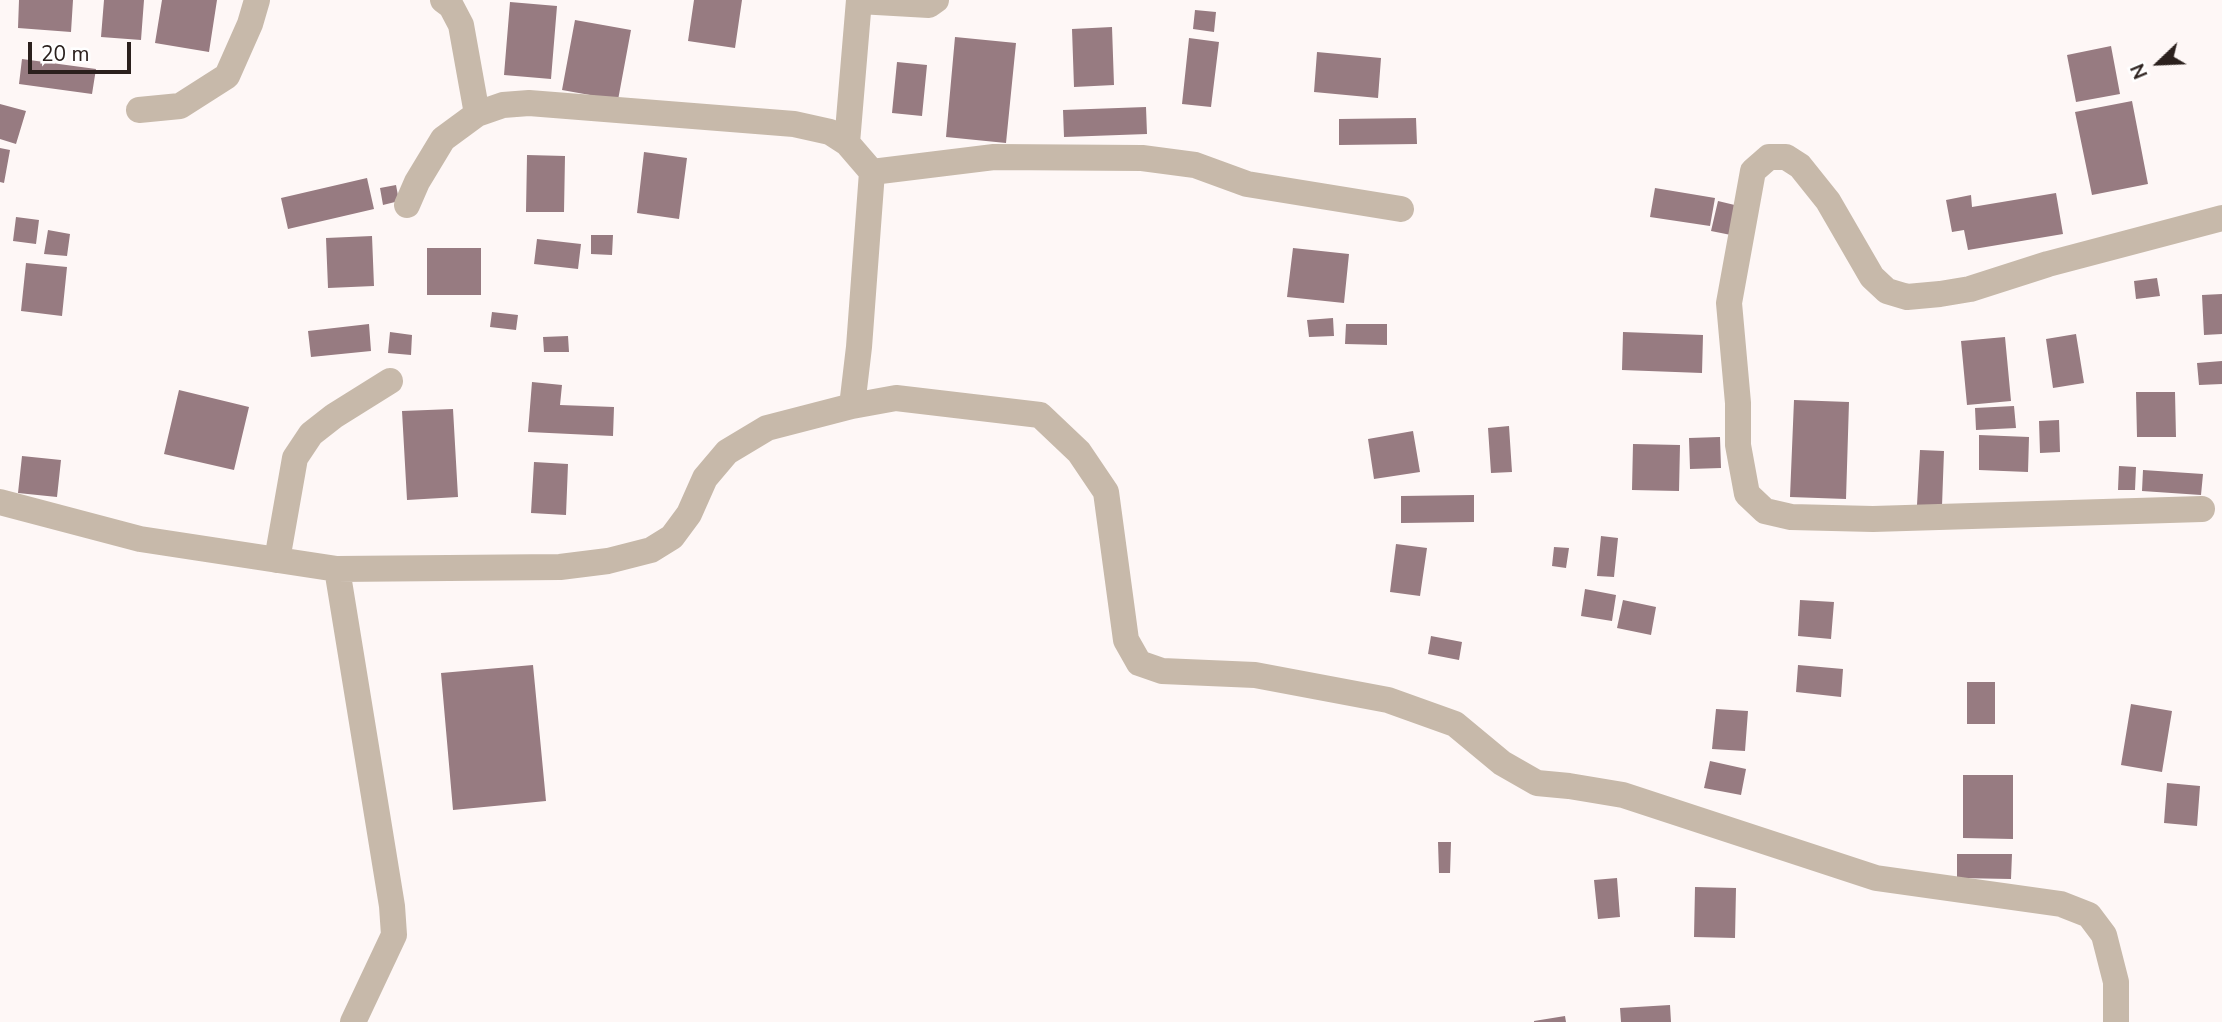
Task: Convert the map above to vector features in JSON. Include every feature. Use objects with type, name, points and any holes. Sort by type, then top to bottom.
[{"type":"street","points":[[138,110],[180,106],[227,76],[250,24],[257,0]]},
{"type":"street","points":[[443,0],[451,6],[461,25],[477,114]]},
{"type":"street","points":[[847,143],[859,1],[929,5],[936,0]]},
{"type":"street","points":[[407,205],[417,182],[443,139],[477,114],[503,105],[529,103],[794,124],[830,132],[847,143],[872,172],[852,405]]},
{"type":"street","points":[[872,172],[993,157],[1142,158],[1195,165],[1247,184],[1401,209]]},
{"type":"street","points":[[2202,509],[1872,519],[1791,517],[1765,511],[1747,494],[1742,469],[1738,445],[1738,403],[1729,303],[1753,171],[1769,157],[1786,157],[1800,166],[1828,201],[1872,277],[1887,291],[1907,297],[1940,295],[1970,289],[2048,264],[2222,218]]},
{"type":"street","points":[[277,560],[295,458],[311,434],[334,416],[390,381]]},
{"type":"street","points":[[0,502],[140,539],[337,569],[560,567],[608,561],[651,550],[672,537],[689,514],[705,478],[727,452],[767,428],[852,405],[896,398],[1040,415],[1079,452],[1106,492],[1126,640],[1139,663],[1162,671],[1255,676],[1388,700],[1455,724],[1502,763],[1536,783],[1623,795],[1876,878],[2061,904],[2089,915],[2104,935],[2116,982],[2116,1022]]},
{"type":"street","points":[[337,569],[392,906],[394,936],[353,1022]]},
{"type":"building","points":[[19,0],[73,0],[71,32],[18,28]]},
{"type":"building","points":[[104,0],[144,0],[141,40],[101,37]]},
{"type":"building","points":[[162,0],[217,0],[209,52],[155,43]]},
{"type":"building","points":[[694,0],[742,0],[735,48],[688,41]]},
{"type":"building","points":[[510,2],[557,6],[551,79],[504,75]]},
{"type":"building","points":[[1195,10],[1216,12],[1214,32],[1193,29]]},
{"type":"building","points":[[575,20],[631,30],[618,100],[562,90]]},
{"type":"building","points":[[1112,27],[1114,85],[1074,87],[1072,29]]},
{"type":"building","points":[[955,37],[1016,43],[1006,143],[946,137]]},
{"type":"building","points":[[1189,38],[1219,42],[1211,107],[1182,104]]},
{"type":"building","points":[[2111,46],[2120,94],[2076,102],[2067,55]]},
{"type":"building","points":[[1317,52],[1381,58],[1378,98],[1314,92]]},
{"type":"building","points":[[22,59],[96,69],[92,94],[19,84]]},
{"type":"building","points":[[897,62],[927,65],[922,116],[892,113]]},
{"type":"building","points":[[2132,101],[2148,184],[2092,195],[2075,112]]},
{"type":"building","points":[[0,104],[26,111],[16,144],[0,139]]},
{"type":"building","points":[[1146,107],[1147,134],[1064,137],[1063,110]]},
{"type":"building","points":[[1416,118],[1417,144],[1339,145],[1339,119]]},
{"type":"building","points":[[0,148],[10,150],[4,183],[0,182]]},
{"type":"building","points":[[644,152],[687,158],[679,219],[637,213]]},
{"type":"building","points":[[527,155],[565,156],[564,212],[526,212]]},
{"type":"building","points":[[367,178],[374,209],[288,229],[281,198]]},
{"type":"building","points":[[396,185],[399,201],[383,205],[380,188]]},
{"type":"building","points":[[1655,188],[1715,198],[1710,226],[1650,217]]},
{"type":"building","points":[[2056,193],[2063,234],[1968,250],[1964,230],[1952,232],[1946,200],[1971,195],[1972,207]]},
{"type":"building","points":[[1718,201],[1743,207],[1736,236],[1711,231]]},
{"type":"building","points":[[16,217],[39,220],[36,244],[13,241]]},
{"type":"building","points":[[48,230],[70,234],[67,256],[44,254]]},
{"type":"building","points":[[591,235],[613,235],[612,255],[591,254]]},
{"type":"building","points":[[372,236],[374,286],[328,288],[326,238]]},
{"type":"building","points":[[537,239],[581,244],[578,269],[534,264]]},
{"type":"building","points":[[427,248],[481,248],[481,295],[427,295]]},
{"type":"building","points":[[1293,248],[1349,254],[1344,303],[1287,297]]},
{"type":"building","points":[[26,263],[67,267],[62,316],[21,311]]},
{"type":"building","points":[[2157,278],[2160,296],[2136,299],[2134,281]]},
{"type":"building","points":[[2222,294],[2222,334],[2204,335],[2202,295]]},
{"type":"building","points":[[492,312],[518,315],[516,330],[490,327]]},
{"type":"building","points":[[1333,318],[1334,336],[1309,337],[1307,320]]},
{"type":"building","points":[[369,324],[371,351],[311,357],[308,331]]},
{"type":"building","points":[[1346,324],[1387,324],[1387,345],[1345,344]]},
{"type":"building","points":[[390,332],[412,335],[411,355],[388,353]]},
{"type":"building","points":[[1623,332],[1703,335],[1702,373],[1622,370]]},
{"type":"building","points":[[2076,334],[2084,383],[2053,388],[2046,339]]},
{"type":"building","points":[[568,336],[569,352],[544,352],[543,337]]},
{"type":"building","points":[[2005,337],[2011,401],[1967,405],[1961,341]]},
{"type":"building","points":[[2222,361],[2222,384],[2199,385],[2197,363]]},
{"type":"building","points":[[532,382],[562,385],[560,405],[614,407],[613,436],[528,432]]},
{"type":"building","points":[[179,390],[249,407],[234,470],[164,454]]},
{"type":"building","points":[[2136,392],[2175,392],[2176,437],[2137,437]]},
{"type":"building","points":[[1794,400],[1849,402],[1846,499],[1790,497]]},
{"type":"building","points":[[2014,406],[2016,428],[1976,430],[1975,408]]},
{"type":"building","points":[[453,409],[458,497],[407,500],[402,411]]},
{"type":"building","points":[[2059,420],[2060,452],[2040,453],[2039,421]]},
{"type":"building","points":[[1509,426],[1512,472],[1491,473],[1488,428]]},
{"type":"building","points":[[1413,431],[1420,472],[1374,479],[1368,439]]},
{"type":"building","points":[[1979,435],[2029,437],[2028,472],[1979,470]]},
{"type":"building","points":[[1720,437],[1721,468],[1690,469],[1689,438]]},
{"type":"building","points":[[1633,444],[1680,445],[1679,491],[1632,490]]},
{"type":"building","points":[[1920,450],[1944,451],[1942,506],[1917,505]]},
{"type":"building","points":[[22,456],[61,460],[57,497],[18,493]]},
{"type":"building","points":[[534,462],[568,464],[566,515],[531,513]]},
{"type":"building","points":[[2119,466],[2136,467],[2135,490],[2118,490]]},
{"type":"building","points":[[2143,470],[2203,474],[2201,495],[2142,491]]},
{"type":"building","points":[[1474,495],[1474,522],[1401,523],[1401,496]]},
{"type":"building","points":[[1601,536],[1618,538],[1614,577],[1597,576]]},
{"type":"building","points":[[1396,544],[1427,548],[1420,596],[1390,592]]},
{"type":"building","points":[[1554,547],[1569,548],[1566,568],[1552,566]]},
{"type":"building","points":[[1585,589],[1616,595],[1612,621],[1581,616]]},
{"type":"building","points":[[1623,600],[1656,607],[1651,635],[1617,628]]},
{"type":"building","points":[[1800,600],[1834,602],[1831,639],[1798,636]]},
{"type":"building","points":[[1431,636],[1462,642],[1459,660],[1428,654]]},
{"type":"building","points":[[533,665],[546,801],[453,810],[441,673]]},
{"type":"building","points":[[1798,665],[1843,669],[1841,697],[1796,692]]},
{"type":"building","points":[[1967,682],[1995,682],[1995,724],[1967,724]]},
{"type":"building","points":[[2131,704],[2172,711],[2162,772],[2121,765]]},
{"type":"building","points":[[1716,709],[1748,711],[1745,751],[1712,749]]},
{"type":"building","points":[[1710,761],[1746,769],[1741,795],[1704,788]]},
{"type":"building","points":[[1963,775],[2013,775],[2013,839],[1963,838]]},
{"type":"building","points":[[2167,783],[2200,786],[2197,826],[2164,823]]},
{"type":"building","points":[[1438,842],[1451,842],[1450,873],[1439,873]]},
{"type":"building","points":[[1957,854],[2012,854],[2011,879],[1957,878]]},
{"type":"building","points":[[1617,878],[1620,917],[1598,919],[1594,880]]},
{"type":"building","points":[[1695,887],[1736,888],[1735,938],[1694,937]]},
{"type":"building","points":[[1670,1005],[1671,1022],[1621,1022],[1620,1008]]},
{"type":"building","points":[[1565,1016],[1566,1022],[1534,1022],[1534,1021]]}]
